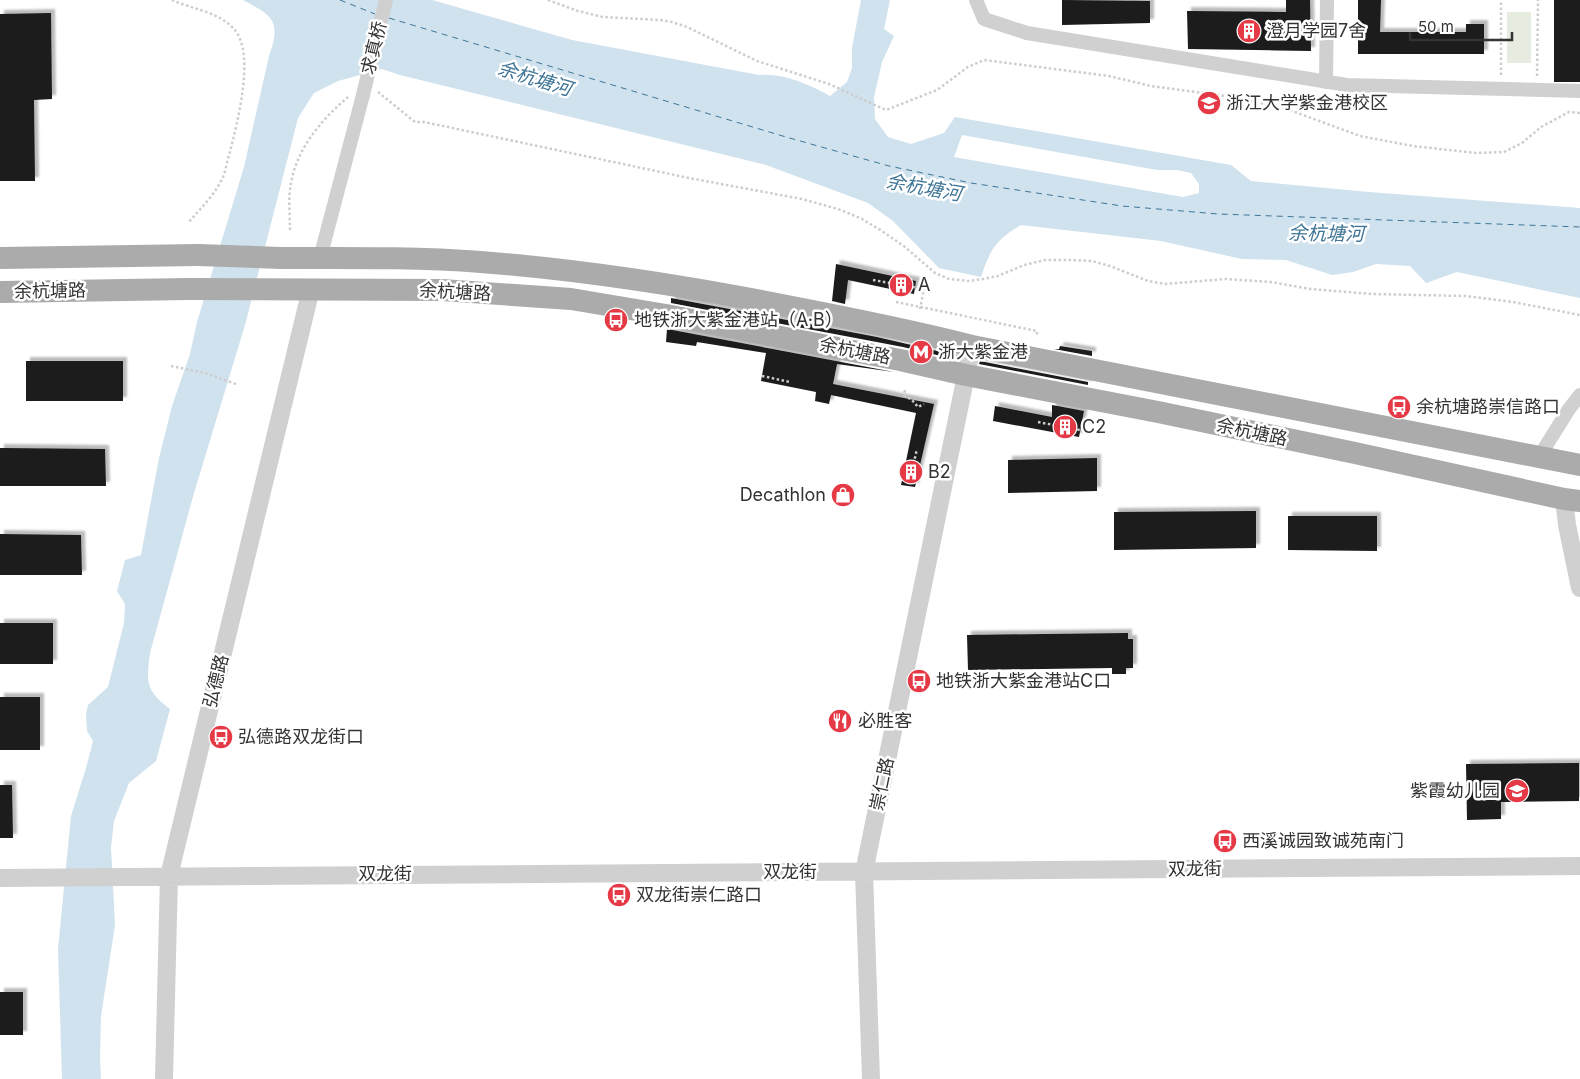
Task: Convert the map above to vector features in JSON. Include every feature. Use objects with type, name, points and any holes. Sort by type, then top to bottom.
[{"type":"main road","name":"余杭塘路","points":[[0,258],[198,255],[281,258],[380,258],[480,262],[603,274],[712,292],[911,330],[972,346],[1580,465]]},
{"type":"main road","name":"余杭塘路","points":[[0,292],[272,289],[442,290],[571,300],[666,315],[900,360],[966,375],[1158,412],[1572,500]]},
{"type":"street","name":"求真桥","points":[[320,258],[386,0]]},
{"type":"street","points":[[976,0],[984,19],[1027,33],[1326,82],[1346,85],[1580,91]]},
{"type":"street","points":[[1326,82],[1327,0]]},
{"type":"street","name":"弘德路","points":[[164,1079],[169,876],[311,289]]},
{"type":"street","name":"崇仁路","points":[[871,1079],[864,872],[972,346]]},
{"type":"street","points":[[1539,457],[1580,395]]},
{"type":"street","points":[[1572,500],[1580,588]]},
{"type":"street","name":"双龙街","points":[[0,878],[1580,866]]},
{"type":"path","points":[[172,0],[219,17],[235,29],[242,44],[244,62],[242,105],[223,177],[212,195],[188,223]]},
{"type":"path","points":[[548,0],[578,11],[603,17],[672,22],[687,27],[757,61],[829,84],[886,110],[937,90],[968,67],[984,60],[1109,76],[1151,86],[1233,97],[1284,108],[1360,136],[1413,146],[1476,153],[1504,152],[1522,143],[1541,127],[1569,112],[1580,113]]},
{"type":"path","points":[[1501,0],[1501,89]]},
{"type":"path","points":[[1537,90],[1538,0]]},
{"type":"path","points":[[290,230],[291,184],[300,154],[311,136],[361,93],[378,91],[415,122],[424,122],[689,178],[802,199],[841,210],[862,219],[882,231],[905,247],[935,273],[949,279],[983,280],[1024,265],[1045,260],[1078,260],[1092,261],[1148,281],[1165,284],[1226,279],[1271,282],[1310,289],[1363,293],[1475,297],[1580,315]]},
{"type":"path","points":[[873,280],[924,289],[920,308]]},
{"type":"path","points":[[896,302],[1037,331],[1037,335]]},
{"type":"path","points":[[171,366],[205,373],[236,384]]},
{"type":"path","points":[[762,376],[790,382]]},
{"type":"path","points":[[905,390],[904,395],[918,407],[924,404]]},
{"type":"path","points":[[1038,422],[1080,430]]},
{"type":"path","points":[[909,483],[917,449]]},
{"type":"shaded area","points":[[1507,12],[1531,12],[1531,63],[1507,63]]},
{"type":"water","name":"余杭塘河","points":[[243,0],[432,0],[572,40],[759,75],[786,78],[813,87],[830,96],[847,82],[852,68],[852,48],[861,0],[890,0],[884,29],[894,36],[882,62],[874,97],[875,119],[888,137],[911,144],[944,133],[955,117],[1231,165],[1251,181],[1580,208],[1580,298],[1457,272],[1426,283],[1410,266],[1376,264],[1353,272],[1332,275],[1286,260],[1242,259],[1161,241],[1021,225],[1012,230],[995,246],[987,260],[981,277],[939,268],[893,221],[868,203],[766,165],[382,69],[338,81],[314,93],[298,118],[245,325],[194,493],[150,653],[148,679],[150,686],[156,697],[170,709],[156,761],[129,783],[114,821],[111,847],[115,925],[101,1016],[101,1079],[62,1079],[58,949],[71,816],[93,741],[87,731],[86,714],[88,705],[108,687],[124,623],[125,604],[117,591],[125,560],[141,555],[159,458],[172,406],[190,354],[197,322],[244,167],[273,44],[274,27],[272,20],[261,10]],"holes":[[[962,135],[1157,170],[1177,170],[1191,173],[1199,184],[1199,193],[1183,197],[954,157]]]},
{"type":"building","points":[[1062,0],[1150,1],[1150,23],[1062,25]]},
{"type":"building","name":"澄月学园7舍","points":[[1286,0],[1310,0],[1311,51],[1188,49],[1187,11],[1286,12]]},
{"type":"building","points":[[1358,0],[1381,0],[1380,32],[1466,32],[1466,24],[1484,24],[1484,54],[1358,54]]},
{"type":"building","points":[[1554,0],[1580,0],[1580,82],[1554,82]]},
{"type":"building","points":[[51,13],[52,99],[34,100],[35,181],[0,181],[0,14]]},
{"type":"building","points":[[836,264],[916,281],[914,294],[848,280],[845,304],[832,301]]},
{"type":"building","points":[[671,298],[877,337],[959,356],[958,360],[903,347],[671,303]]},
{"type":"building","points":[[667,329],[894,372],[837,364],[833,384],[934,404],[915,487],[901,485],[916,413],[831,395],[829,404],[815,401],[816,392],[761,381],[766,353],[697,342],[696,346],[666,342]]},
{"type":"building","points":[[1060,346],[1092,351],[1092,356],[1054,349],[1059,349]]},
{"type":"building","points":[[26,361],[123,361],[123,401],[26,401]]},
{"type":"building","points":[[980,361],[1088,382],[1088,385],[979,364]]},
{"type":"building","points":[[1052,405],[1084,411],[1079,437],[993,421],[995,406],[1052,417]]},
{"type":"building","points":[[0,448],[105,449],[106,486],[0,486]]},
{"type":"building","points":[[1097,458],[1097,491],[1008,493],[1008,460]]},
{"type":"building","points":[[1256,511],[1256,548],[1114,550],[1114,512]]},
{"type":"building","points":[[1288,516],[1377,516],[1377,551],[1288,550]]},
{"type":"building","points":[[0,534],[81,535],[82,575],[0,575]]},
{"type":"building","points":[[0,623],[53,623],[53,664],[0,664]]},
{"type":"building","points":[[1128,633],[1128,639],[1133,639],[1133,668],[1126,668],[1126,674],[1112,674],[1112,668],[968,670],[967,635]]},
{"type":"building","points":[[0,697],[40,697],[40,750],[0,750]]},
{"type":"building","points":[[1579,763],[1579,801],[1501,802],[1501,819],[1467,820],[1466,764]]},
{"type":"building","points":[[0,785],[12,785],[13,838],[0,838]]},
{"type":"building","points":[[0,992],[23,992],[23,1035],[0,1035]]},
{"type":"ferry route","points":[[340,0],[375,14]]},
{"type":"ferry route","points":[[389,18],[786,137],[889,166],[971,183],[1122,206],[1218,214],[1580,227]]},
{"type":"place","name":"澄月学园7舍","points":[[1249,31]]},
{"type":"place","name":"浙江大学紫金港校区","points":[[1209,103]]},
{"type":"place","name":"A","points":[[901,285]]},
{"type":"place","name":"地铁浙大紫金港站（A·B）","points":[[616,320]]},
{"type":"place","name":"浙大紫金港","points":[[921,352]]},
{"type":"place","name":"余杭塘路崇信路口","points":[[1399,407]]},
{"type":"place","name":"C2","points":[[1065,427]]},
{"type":"place","name":"B2","points":[[911,472]]},
{"type":"place","name":"Decathlon","points":[[843,495]]},
{"type":"place","name":"地铁浙大紫金港站C口","points":[[919,681]]},
{"type":"place","name":"必胜客","points":[[840,721]]},
{"type":"place","name":"弘德路双龙街口","points":[[221,737]]},
{"type":"place","name":"紫霞幼儿园","points":[[1517,791]]},
{"type":"place","name":"西溪诚园致诚苑南门","points":[[1225,841]]},
{"type":"place","name":"双龙街崇仁路口","points":[[619,895]]}]
